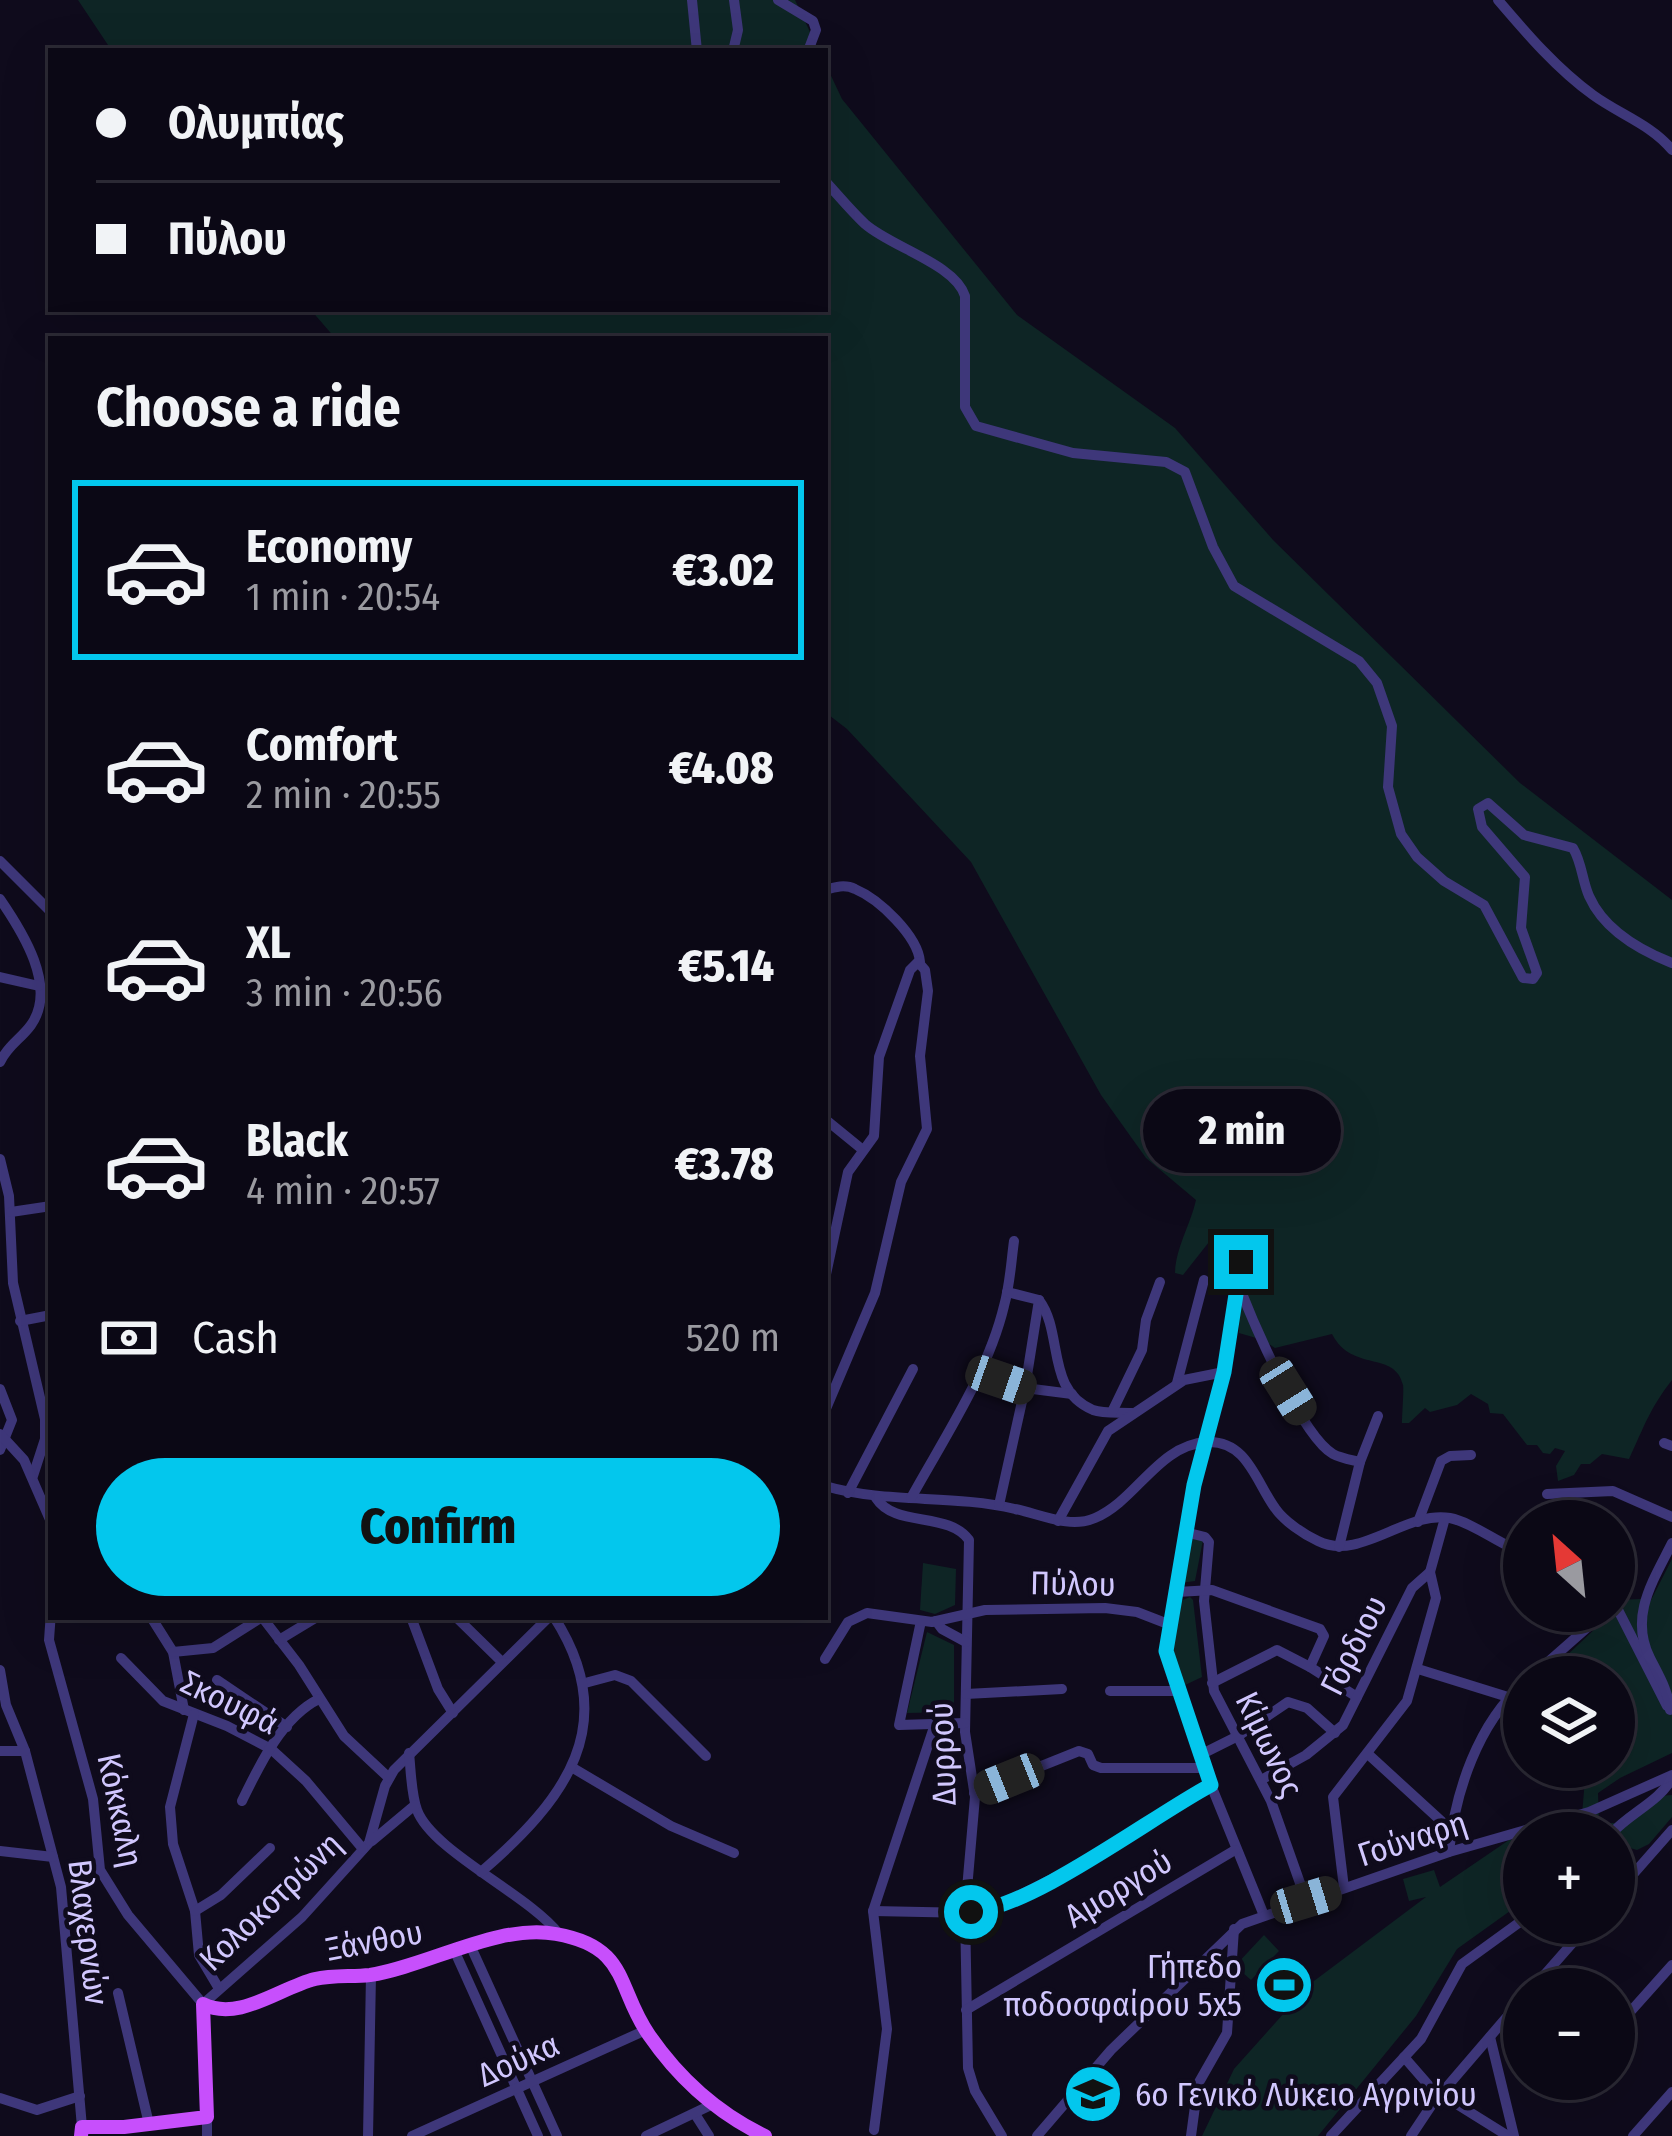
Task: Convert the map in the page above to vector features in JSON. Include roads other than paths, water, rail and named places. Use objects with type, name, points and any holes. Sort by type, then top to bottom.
[{"type":"main road","name":"Ξάνθου","points":[[203,2004],[229,2010],[315,1979],[371,1975],[518,1934],[559,1934]]},
{"type":"main road","points":[[559,1934],[596,1949],[613,1962],[646,2030],[711,2105],[765,2136]]},
{"type":"main road","points":[[81,2132],[207,2117],[203,2004]]},
{"type":"street","points":[[692,0],[697,48]]},
{"type":"street","points":[[734,0],[738,18],[734,48]]},
{"type":"street","points":[[778,0],[813,21],[816,30],[809,48]]},
{"type":"street","points":[[1498,0],[1552,60],[1593,95],[1658,135],[1672,150]]},
{"type":"street","points":[[828,185],[865,224],[959,281],[965,296],[965,407],[976,426],[1060,450],[1144,458],[1178,467],[1190,480],[1213,547],[1234,586],[1370,672],[1389,712],[1388,787],[1401,834],[1417,857],[1484,905],[1523,978],[1533,979],[1537,973],[1521,928],[1525,877],[1479,821],[1478,809],[1488,803],[1524,835],[1573,848],[1591,901],[1610,926],[1632,944],[1672,964]]},
{"type":"street","points":[[0,861],[48,909]]},
{"type":"street","points":[[828,890],[849,887],[867,896],[917,944],[928,997],[920,1056],[927,1129],[901,1182],[874,1293],[828,1404]]},
{"type":"street","points":[[0,899],[34,959],[39,986],[35,1018],[8,1046],[0,1062]]},
{"type":"street","points":[[828,1262],[847,1175],[875,1132],[879,1057],[912,966],[922,966]]},
{"type":"street","points":[[0,977],[39,986]]},
{"type":"street","points":[[828,1121],[863,1150]]},
{"type":"street","points":[[0,1160],[10,1212],[5,1232],[20,1321],[48,1438],[33,1476]]},
{"type":"street","points":[[10,1212],[48,1206]]},
{"type":"street","points":[[911,1498],[978,1372],[1007,1292],[1014,1241]]},
{"type":"street","points":[[1241,1262],[1224,1372],[1185,1532],[1166,1651],[1202,1762],[1263,1913]]},
{"type":"street","points":[[1177,1383],[1204,1280]]},
{"type":"street","points":[[1112,1412],[1142,1350],[1146,1320],[1160,1282]]},
{"type":"street","points":[[1238,1283],[1274,1364],[1310,1426],[1328,1450],[1360,1462]]},
{"type":"street","points":[[1007,1292],[1039,1300],[1049,1318],[1058,1370],[1072,1394],[1094,1410],[1132,1413]]},
{"type":"street","points":[[999,1505],[1039,1300]]},
{"type":"street","points":[[20,1321],[48,1316]]},
{"type":"street","points":[[848,1493],[913,1370]]},
{"type":"street","points":[[978,1372],[1025,1388],[1072,1394]]},
{"type":"street","points":[[1058,1521],[1108,1431],[1177,1383],[1224,1372]]},
{"type":"street","points":[[0,1389],[12,1414],[2,1442],[33,1476],[48,1514]]},
{"type":"street","points":[[1339,1547],[1360,1462],[1378,1416]]},
{"type":"street","points":[[828,1487],[876,1498],[999,1505],[1058,1521],[1096,1518],[1173,1454],[1207,1442],[1236,1450],[1281,1515],[1308,1536],[1339,1547],[1445,1517],[1503,1543]]},
{"type":"street","points":[[1418,1522],[1441,1461],[1471,1455]]},
{"type":"street","points":[[1547,1494],[1613,1491],[1672,1516]]},
{"type":"street","name":"Δυρρού","points":[[876,1498],[885,1509],[968,1535],[965,1723],[974,1793],[965,1912],[966,2010],[970,2079],[1002,2136]]},
{"type":"street","name":"Γόρδιου","points":[[1345,1888],[1333,1797],[1404,1708],[1436,1598],[1430,1572],[1445,1517]]},
{"type":"street","name":"Κίμωνος","points":[[1185,1532],[1205,1537],[1209,1546],[1204,1590],[1212,1683],[1261,1780],[1306,1900]]},
{"type":"street","points":[[1671,1712],[1669,1695],[1644,1645],[1640,1620],[1672,1543]]},
{"type":"street","name":"Γόρδιου","points":[[1261,1780],[1335,1733],[1412,1588],[1430,1572]]},
{"type":"street","points":[[1178,1592],[1204,1590],[1320,1628],[1324,1636],[1310,1667]]},
{"type":"street","name":"Πύλου","points":[[824,1659],[848,1622],[860,1614],[936,1621],[989,1610],[1105,1608],[1136,1612],[1168,1624]]},
{"type":"street","name":"Κόκκαλη","points":[[50,1620],[49,1640],[93,1799],[100,1870],[128,1915],[203,2004]]},
{"type":"street","points":[[153,1620],[173,1652],[189,1712],[170,1814],[174,1850],[195,1911],[199,1955],[218,1987]]},
{"type":"street","points":[[173,1652],[213,1648],[257,1620]]},
{"type":"street","points":[[264,1620],[352,1747],[389,1778]]},
{"type":"street","points":[[279,1640],[312,1620]]},
{"type":"street","points":[[412,1620],[438,1689],[453,1713]]},
{"type":"street","points":[[460,1620],[502,1662]]},
{"type":"street","name":"Κολοκοτρώνη","points":[[203,2004],[302,1917],[366,1846],[389,1778],[543,1620]]},
{"type":"street","points":[[481,1872],[530,1828],[573,1768],[583,1730],[585,1683],[571,1646],[545,1620]]},
{"type":"street","points":[[921,1621],[899,1725],[965,1723]]},
{"type":"street","points":[[936,1621],[942,1630],[966,1642]]},
{"type":"street","points":[[1555,1656],[1582,1632]]},
{"type":"street","points":[[1629,1632],[1671,1712]]},
{"type":"street","points":[[1212,1683],[1277,1650],[1357,1697]]},
{"type":"street","name":"Σκουφά","points":[[121,1658],[159,1698],[272,1749],[366,1846]]},
{"type":"street","points":[[1418,1669],[1503,1695]]},
{"type":"street","name":"Βλαχερνών","points":[[0,1670],[6,1705],[25,1750],[61,1887],[81,2132]]},
{"type":"street","points":[[585,1683],[615,1675],[635,1683],[706,1756]]},
{"type":"street","points":[[217,1680],[286,1727]]},
{"type":"street","points":[[966,1694],[1062,1689]]},
{"type":"street","points":[[1110,1691],[1178,1690]]},
{"type":"street","points":[[242,1801],[286,1727],[319,1700]]},
{"type":"street","points":[[974,1793],[1078,1751],[1088,1754],[1098,1768],[1202,1762],[1293,1702],[1335,1733]]},
{"type":"street","points":[[1448,1852],[1486,1728],[1503,1704]]},
{"type":"street","points":[[874,2131],[887,2021],[873,1911],[935,1724]]},
{"type":"street","points":[[0,1751],[25,1750]]},
{"type":"street","points":[[409,1753],[415,1804],[429,1827],[559,1934]]},
{"type":"street","points":[[1369,1755],[1451,1830]]},
{"type":"street","points":[[573,1768],[671,1826],[734,1853]]},
{"type":"street","points":[[1634,1812],[1665,1790],[1672,1777]]},
{"type":"street","name":"Γούναρη","points":[[1036,2136],[1111,2050],[1234,1929],[1263,1913],[1448,1852],[1589,1812],[1672,1777]]},
{"type":"street","points":[[873,1911],[994,1908],[1211,1785]]},
{"type":"street","points":[[366,1846],[415,1804]]},
{"type":"street","points":[[1635,1872],[1672,1830]]},
{"type":"street","points":[[195,1911],[221,1895],[270,1848]]},
{"type":"street","name":"Αμοργού","points":[[966,2010],[1235,1850]]},
{"type":"street","points":[[0,1851],[53,1857]]},
{"type":"street","points":[[1191,2136],[1198,2084],[1226,2033],[1234,1929]]},
{"type":"street","points":[[1331,2136],[1432,2023],[1462,1964],[1503,1934]]},
{"type":"street","points":[[1550,1968],[1571,1944]]},
{"type":"street","points":[[463,1949],[557,2136]]},
{"type":"street","points":[[463,1949],[488,2026],[538,2136]]},
{"type":"street","points":[[1210,1953],[1228,1974]]},
{"type":"street","points":[[1635,2008],[1672,1964]]},
{"type":"street","points":[[368,2136],[371,1975]]},
{"type":"street","points":[[118,1993],[149,2124]]},
{"type":"street","points":[[488,2026],[501,2020]]},
{"type":"street","points":[[1411,2136],[1440,2094],[1503,2021]]},
{"type":"street","name":"Δούκα","points":[[412,2136],[646,2030]]},
{"type":"street","points":[[1490,2036],[1511,2136]]},
{"type":"street","points":[[1404,2057],[1425,2083],[1511,2136]]},
{"type":"street","points":[[1634,2136],[1672,2092]]},
{"type":"street","points":[[0,2098],[40,2110],[80,2096]]},
{"type":"street","points":[[646,2136],[711,2105]]},
{"type":"street","points":[[695,2114],[710,2136]]},
{"type":"street","points":[[207,2117],[207,2136]]},
{"type":"place","name":"Γήπεδο ποδοσφαίρου 5x5","points":[[1284,1985]]},
{"type":"place","name":"6ο Γενικό Λύκειο Αγρινίου","points":[[1093,2094]]}]
